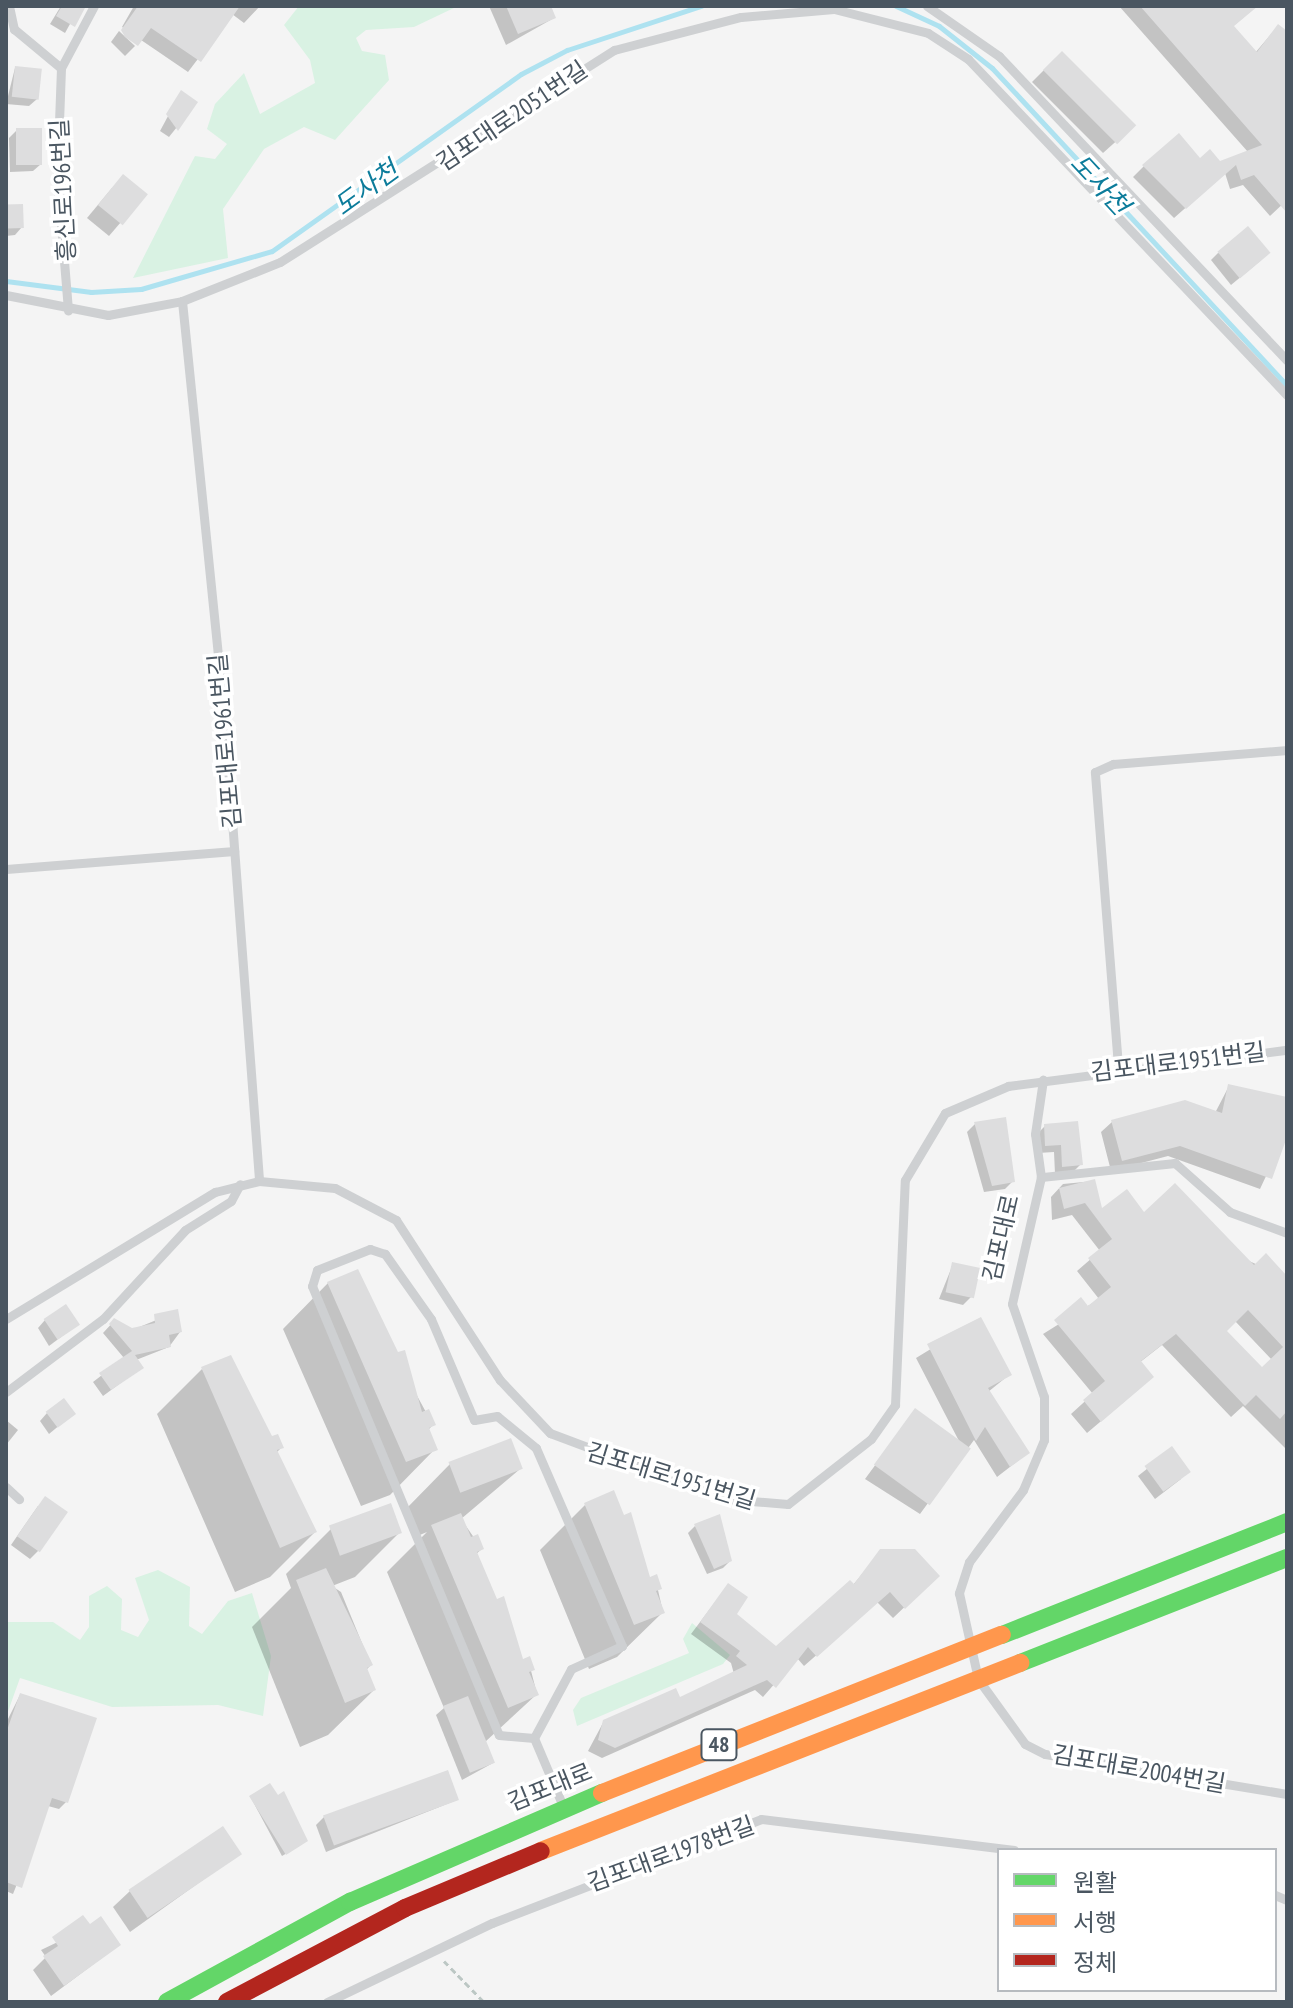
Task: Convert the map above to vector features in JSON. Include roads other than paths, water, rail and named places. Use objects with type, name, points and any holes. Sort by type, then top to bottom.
[{"type":"main road","name":"김포대로","points":[[167,2002],[350,1902],[564,1807],[1287,1522]]},
{"type":"main road","name":"48","points":[[227,2002],[405,1908],[576,1836],[1287,1558]]},
{"type":"lane","points":[[9,6],[14,29],[61,68]]},
{"type":"lane","name":"흥신로196번길","points":[[68,306],[57,176],[61,68],[94,6]]},
{"type":"lane","points":[[927,6],[999,56],[1287,361]]},
{"type":"lane","name":"김포대로2051번길","points":[[6,295],[68,306],[138,312],[182,301],[280,262],[614,50],[741,17],[844,8],[928,33],[968,59],[1287,395]]},
{"type":"lane","name":"김포대로1961번길","points":[[182,301],[234,851],[259,1181]]},
{"type":"lane","points":[[1118,1066],[1095,772],[1113,764],[1287,750]]},
{"type":"lane","points":[[6,869],[234,851]]},
{"type":"lane","name":"김포대로1951번길","points":[[6,1319],[202,1198],[240,1184],[259,1181],[335,1188],[388,1213],[500,1380],[550,1433],[726,1499],[788,1504],[871,1439],[895,1405],[905,1180],[918,1148],[960,1101],[1043,1080],[1118,1066],[1287,1050]]},
{"type":"lane","points":[[1041,1177],[1035,1134],[1043,1080]]},
{"type":"lane","name":"김포대로","points":[[978,1679],[966,1647],[962,1577],[1023,1490],[1044,1440],[1044,1397],[1012,1304],[1041,1177],[1175,1163],[1230,1212],[1287,1233]]},
{"type":"lane","points":[[6,1392],[103,1319],[185,1230],[231,1201],[240,1184]]},
{"type":"lane","points":[[370,1249],[385,1254],[431,1319],[474,1420],[497,1416],[536,1448],[622,1646],[571,1669],[534,1738],[499,1735],[312,1286],[317,1270],[370,1249]]},
{"type":"lane","points":[[6,1487],[19,1499]]},
{"type":"lane","name":"김포대로2004번길","points":[[978,1679],[1025,1744],[1045,1754],[1287,1794]]},
{"type":"lane","points":[[534,1738],[576,1836]]},
{"type":"lane","name":"김포대로1978번길","points":[[327,2002],[433,1949],[761,1819],[998,1848]]},
{"type":"waterway","name":"도사천","points":[[6,281],[91,292],[141,289],[272,251],[521,74],[567,50],[701,6]]},
{"type":"waterway","name":"도사천","points":[[896,6],[939,26],[992,68],[1287,385]]}]
